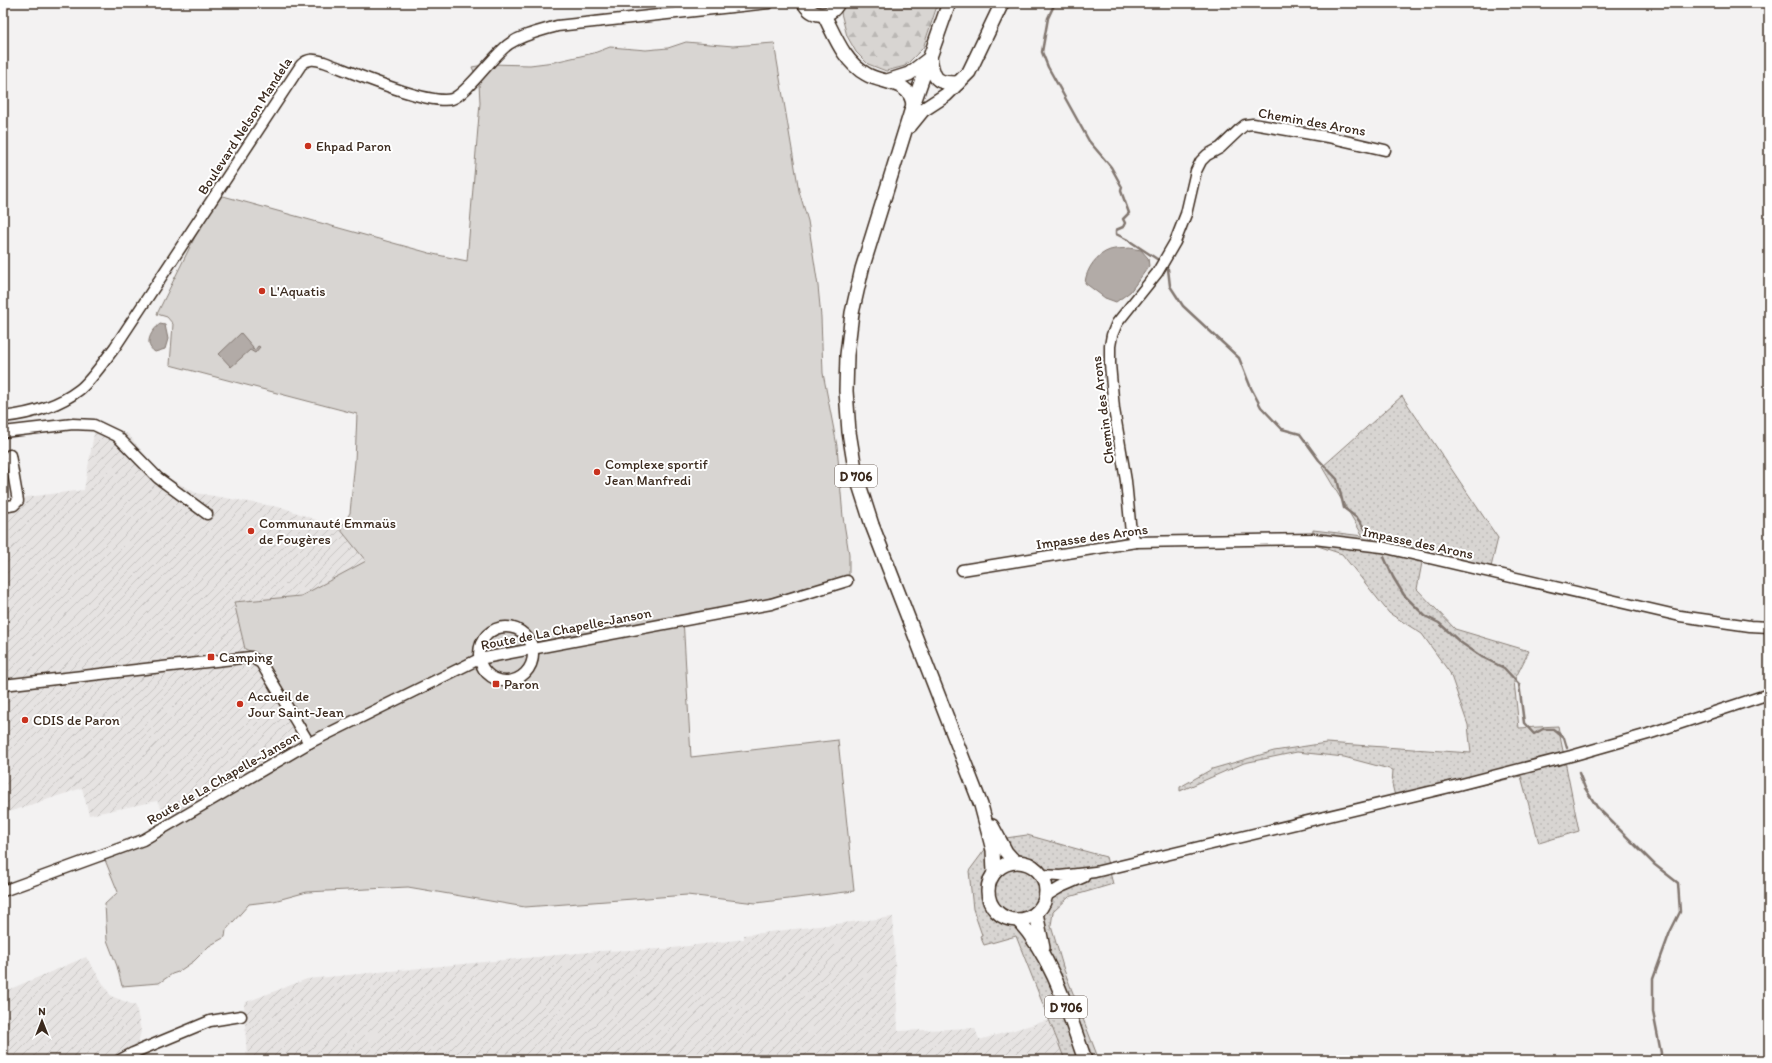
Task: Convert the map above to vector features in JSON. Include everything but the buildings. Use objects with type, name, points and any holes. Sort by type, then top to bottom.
[{"type":"main road","points":[[804,3],[812,13],[824,15],[834,10],[838,3]]},
{"type":"main road","name":"D 706","points":[[949,3],[914,104],[862,269],[852,313],[847,355],[846,391],[849,432],[856,475],[872,525],[981,805],[1006,852],[1015,862]]},
{"type":"main road","points":[[906,132],[922,110],[946,95],[969,72],[1002,3]]},
{"type":"main road","points":[[824,15],[852,65],[866,75],[878,80],[887,81],[908,90],[913,97],[914,104]]},
{"type":"main road","points":[[887,81],[909,74],[930,58],[932,71],[936,79],[944,83],[958,83]]},
{"type":"main road","name":"D 706","points":[[981,805],[992,850],[994,872]]},
{"type":"main road","points":[[1015,862],[1030,865],[1041,875],[1044,882],[1046,896],[1036,913],[1024,919],[1018,920],[1002,917],[992,907],[989,901],[988,886],[994,872],[1000,867],[1015,862]]},
{"type":"main road","name":"D 706","points":[[1036,913],[1044,956]]},
{"type":"main road","name":"D 706","points":[[1018,920],[1029,933],[1044,956],[1070,1017],[1085,1060]]},
{"type":"street","name":"Boulevard Nelson Mandela","points":[[3,417],[28,414],[57,403],[79,390],[115,347],[305,61],[311,59],[324,62],[413,94],[437,100],[452,99],[462,92],[508,45],[528,34],[557,26],[769,3]]},
{"type":"street","name":"Chemin des Arons","points":[[1136,542],[1131,533],[1126,481],[1114,409],[1110,346],[1112,335],[1117,323],[1157,273],[1175,242],[1186,214],[1196,171],[1201,160],[1220,148],[1240,128],[1245,125],[1253,124],[1328,137],[1385,150]]},
{"type":"street","points":[[3,432],[73,424],[94,425],[118,436],[158,478],[207,514]]},
{"type":"street","points":[[3,507],[14,505],[18,501],[10,455]]},
{"type":"street","name":"Impasse des Arons","points":[[962,570],[1136,542],[1314,539],[1382,547],[1680,616],[1769,627]]},
{"type":"street","name":"Route de La Chapelle-Janson","points":[[3,891],[143,840],[309,743],[479,659],[771,604],[847,581]]},
{"type":"street","points":[[506,626],[515,628],[524,633],[530,640],[534,658],[529,670],[519,678],[502,682],[487,674],[479,659],[480,645],[488,633],[496,628],[506,626]]},
{"type":"street","points":[[3,685],[251,657],[260,663],[309,743]]},
{"type":"street","points":[[1041,875],[1060,876],[1095,872],[1454,786],[1571,756],[1656,732],[1769,694]]},
{"type":"street","points":[[1046,896],[1061,886],[1095,872]]},
{"type":"street","points":[[120,1060],[134,1057],[210,1021],[241,1016]]},
{"type":"shaded area","points":[[1129,248],[1141,250],[1148,258],[1149,266],[1130,292],[1116,302],[1105,298],[1085,283],[1090,267],[1101,255],[1112,249]]},
{"type":"shaded area","points":[[160,324],[165,325],[168,339],[165,349],[155,352],[151,349],[149,341],[151,334]]},
{"type":"shaded area","points":[[241,333],[253,347],[252,349],[255,350],[258,346],[260,347],[255,353],[250,350],[231,367],[219,354]]},
{"type":"shaded area","points":[[96,422],[128,434],[160,473],[196,493],[284,508],[340,529],[366,562],[301,596],[234,602],[245,649],[264,657],[317,743],[173,828],[157,801],[89,815],[82,788],[3,814],[3,500],[84,490]]},
{"type":"shaded area","points":[[893,917],[898,1031],[975,1028],[979,1040],[1049,1020],[1065,1060],[247,1060],[244,1003],[307,979],[600,951],[665,949],[744,939],[744,935]]},
{"type":"shaded area","points":[[86,957],[111,996],[136,1006],[141,1031],[134,1060],[3,1060],[3,1017],[11,1013],[3,992]]},
{"type":"green space","points":[[844,3],[938,3],[923,48],[905,66],[886,71],[868,64],[856,52],[847,36],[841,13]]},
{"type":"green space","name":"Complexe sportif Jean Manfredi","points":[[686,42],[733,46],[774,43],[799,191],[808,221],[818,286],[821,317],[823,373],[837,446],[843,517],[849,554],[849,575],[754,603],[683,618],[691,757],[838,740],[854,891],[756,903],[687,895],[525,907],[408,887],[307,892],[274,901],[249,904],[226,930],[225,937],[209,946],[194,961],[178,972],[172,974],[159,983],[122,986],[117,966],[107,940],[105,904],[118,892],[105,860],[145,845],[253,779],[316,743],[264,657],[245,649],[234,602],[301,596],[366,561],[340,529],[350,513],[355,461],[357,414],[170,365],[173,324],[167,317],[157,314],[216,194],[433,254],[467,261],[480,103],[479,83],[472,67],[489,64],[530,65],[554,62],[594,53],[610,47],[646,50],[668,48]]},
{"type":"green space","points":[[1402,396],[1498,538],[1491,567],[1424,552],[1417,589],[1455,629],[1529,651],[1514,681],[1519,728],[1558,726],[1579,831],[1539,843],[1521,776],[1397,805],[1392,784],[1393,770],[1344,757],[1297,752],[1244,763],[1180,791],[1180,787],[1212,769],[1274,751],[1326,743],[1471,753],[1468,725],[1450,673],[1422,634],[1389,613],[1342,554],[1312,544],[1313,530],[1363,536],[1322,467]]},
{"type":"green space","points":[[1027,835],[1106,857],[1113,884],[1069,897],[1053,912],[1051,926],[1064,970],[1099,1060],[1065,1060],[1016,936],[984,945],[980,936],[982,935],[973,909],[969,871],[992,840]]},
{"type":"waterway","points":[[1055,3],[1048,18],[1042,52],[1048,67],[1089,141],[1111,167],[1122,187],[1121,191],[1129,213],[1123,219],[1125,223],[1123,227],[1116,230],[1116,234],[1157,259]]},
{"type":"waterway","points":[[1168,269],[1170,286],[1183,306],[1239,358],[1251,388],[1261,407],[1282,429],[1300,434],[1319,460],[1337,479],[1344,508],[1357,518],[1372,538]]},
{"type":"waterway","points":[[1384,557],[1393,577],[1404,595],[1425,616],[1439,623],[1460,642],[1482,657],[1504,668],[1519,684],[1524,723],[1534,734],[1543,729],[1553,729],[1564,738],[1567,748]]},
{"type":"waterway","points":[[1579,773],[1585,788],[1597,807],[1655,865],[1678,883],[1680,912],[1670,932],[1653,979],[1653,1012],[1661,1053],[1660,1060]]},
{"type":"place","name":"Ehpad Paron","points":[[308,146]]},
{"type":"place","name":"L'Aquatis","points":[[262,291]]},
{"type":"place","name":"Complexe sportif Jean Manfredi","points":[[597,472]]},
{"type":"place","name":"Communauté Emmaüs de Fougères","points":[[251,531]]},
{"type":"place","name":"Camping","points":[[211,657]]},
{"type":"place","name":"Paron","points":[[496,684]]},
{"type":"place","name":"Accueil de Jour Saint-Jean","points":[[240,704]]},
{"type":"place","name":"CDIS de Paron","points":[[25,720]]}]
